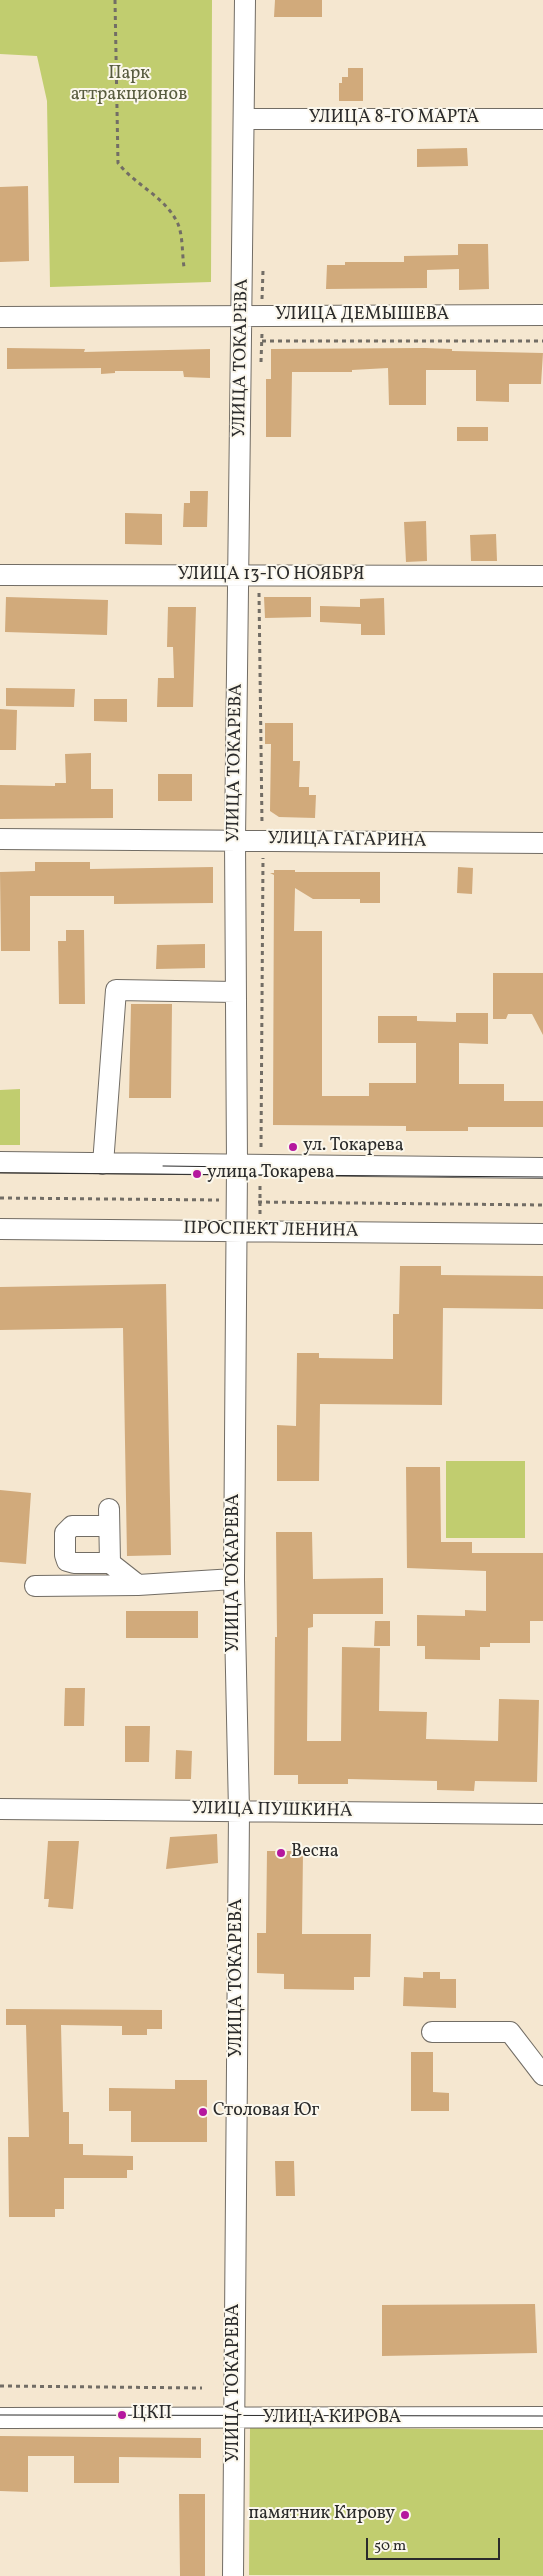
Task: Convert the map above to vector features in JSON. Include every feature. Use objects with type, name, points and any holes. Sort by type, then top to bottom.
[{"type":"street","name":"УЛИЦА ТОКАРЕВА","points":[[233,2576],[239,1810],[234,1579],[237,1200],[235,840],[249,577],[242,317],[245,119],[244,0]]},
{"type":"street","name":"УЛИЦА 8-ГО МАРТА","points":[[245,119],[543,119]]},
{"type":"street","name":"УЛИЦА ДЕМЫШЕВА","points":[[0,317],[543,315]]},
{"type":"street","name":"УЛИЦА 13-ГО НОЯБРЯ","points":[[0,574],[249,577],[543,576]]},
{"type":"street","name":"УЛИЦА ГАГАРИНА","points":[[0,839],[543,843]]},
{"type":"street","points":[[103,1164],[116,990],[235,992]]},
{"type":"street","points":[[0,1162],[543,1168]]},
{"type":"street","name":"ПРОСПЕКТ ЛЕНИНА","points":[[0,1229],[543,1234]]},
{"type":"street","points":[[110,1563],[109,1517],[72,1526],[65,1533],[65,1555],[67,1561],[74,1563],[110,1563],[138,1585]]},
{"type":"street","points":[[35,1586],[138,1585],[234,1579]]},
{"type":"street","name":"УЛИЦА ПУШКИНА","points":[[0,1809],[543,1814]]},
{"type":"street","points":[[432,2032],[510,2032],[543,2075]]},
{"type":"street","name":"УЛИЦА КИРОВА","points":[[0,2418],[543,2417]]},
{"type":"path","points":[[115,0],[118,163],[129,176],[168,206],[178,225],[184,267]]},
{"type":"path","points":[[261,370],[262,267]]},
{"type":"path","points":[[262,341],[543,341]]},
{"type":"path","points":[[249,577],[263,840],[260,1232]]},
{"type":"path","points":[[0,1198],[543,1205]]},
{"type":"path","points":[[0,2386],[202,2388]]},
{"type":"green space","name":"Парк аттракционов","points":[[0,0],[212,0],[211,282],[50,287],[47,101],[37,56],[0,54]]},
{"type":"green space","points":[[20,1089],[20,1145],[0,1145],[0,1090]]},
{"type":"green space","points":[[446,1461],[525,1461],[525,1538],[446,1538]]},
{"type":"green space","points":[[250,2427],[543,2430],[543,2576],[249,2575]]},
{"type":"building","points":[[275,0],[322,0],[322,17],[274,17]]},
{"type":"building","points":[[348,68],[363,68],[363,101],[339,101],[339,83],[342,83],[342,77],[348,77]]},
{"type":"building","points":[[467,148],[468,166],[417,167],[417,149]]},
{"type":"building","points":[[28,186],[29,261],[0,262],[0,187]]},
{"type":"building","points":[[458,244],[488,244],[489,289],[459,290],[459,269],[427,270],[427,288],[326,289],[327,265],[345,265],[345,262],[404,262],[404,256],[458,255]]},
{"type":"building","points":[[7,348],[85,349],[84,352],[210,349],[210,378],[184,377],[183,371],[115,371],[115,373],[101,374],[101,368],[7,369]]},
{"type":"building","points":[[271,349],[452,349],[452,351],[543,353],[541,384],[509,384],[509,402],[476,401],[476,370],[426,370],[426,405],[389,405],[388,368],[352,370],[352,372],[292,372],[291,437],[266,437],[266,379],[271,379]]},
{"type":"building","points":[[457,427],[488,427],[488,441],[457,441]]},
{"type":"building","points":[[190,491],[208,491],[207,527],[183,527],[184,503],[190,503]]},
{"type":"building","points":[[125,513],[162,514],[162,545],[125,544]]},
{"type":"building","points":[[426,521],[427,561],[406,562],[404,522]]},
{"type":"building","points":[[496,534],[497,561],[471,561],[470,535]]},
{"type":"building","points":[[6,597],[108,600],[107,635],[5,632]]},
{"type":"building","points":[[264,597],[311,597],[311,617],[265,618]]},
{"type":"building","points":[[384,598],[385,635],[361,635],[361,624],[320,622],[320,606],[360,607],[360,599]]},
{"type":"building","points":[[168,607],[196,607],[193,707],[157,707],[158,678],[174,678],[173,647],[167,647]]},
{"type":"building","points":[[6,688],[75,689],[74,707],[6,706]]},
{"type":"building","points":[[94,699],[127,699],[127,722],[94,721]]},
{"type":"building","points":[[0,709],[17,710],[16,750],[0,750]]},
{"type":"building","points":[[265,723],[293,723],[293,761],[300,761],[299,787],[309,787],[309,795],[316,795],[315,818],[279,817],[270,811],[271,744],[265,744]]},
{"type":"building","points":[[91,753],[91,789],[113,789],[113,818],[0,819],[0,785],[55,786],[55,783],[66,783],[65,754]]},
{"type":"building","points":[[158,774],[192,774],[192,801],[158,801]]},
{"type":"building","points":[[35,862],[90,862],[90,869],[213,867],[213,903],[114,904],[114,896],[30,896],[30,951],[1,951],[0,872],[35,871]]},
{"type":"building","points":[[458,867],[473,868],[472,894],[457,893]]},
{"type":"building","points":[[274,870],[295,870],[295,872],[380,872],[380,903],[360,903],[360,899],[313,899],[295,888],[294,931],[322,931],[322,1096],[369,1096],[369,1083],[416,1083],[416,1043],[378,1043],[378,1016],[417,1016],[417,1021],[456,1022],[456,1013],[488,1013],[488,1044],[459,1043],[459,1084],[504,1084],[504,1101],[543,1101],[543,1127],[468,1127],[468,1131],[406,1131],[406,1126],[273,1125],[274,875],[270,873],[274,873]]},
{"type":"building","points":[[66,930],[84,930],[85,1004],[59,1004],[58,941],[66,941]]},
{"type":"building","points":[[205,944],[205,968],[156,969],[157,945]]},
{"type":"building","points":[[493,973],[543,973],[543,1035],[532,1014],[508,1014],[506,1019],[493,1019]]},
{"type":"building","points":[[131,1004],[172,1004],[171,1098],[129,1098]]},
{"type":"building","points":[[400,1266],[441,1266],[441,1275],[543,1276],[543,1309],[443,1308],[442,1405],[320,1404],[319,1481],[277,1481],[277,1425],[296,1426],[297,1353],[319,1353],[319,1358],[393,1359],[393,1314],[399,1314]]},
{"type":"building","points":[[166,1284],[171,1555],[127,1556],[123,1328],[0,1330],[0,1287]]},
{"type":"building","points":[[406,1467],[440,1467],[441,1542],[472,1542],[472,1553],[543,1553],[543,1621],[530,1621],[530,1643],[490,1643],[490,1647],[480,1647],[480,1660],[425,1659],[425,1646],[417,1646],[417,1615],[465,1616],[465,1610],[486,1611],[486,1571],[407,1568]]},
{"type":"building","points":[[0,1490],[31,1493],[26,1564],[0,1562]]},
{"type":"building","points":[[276,1532],[312,1532],[313,1579],[383,1578],[383,1614],[313,1614],[313,1627],[308,1628],[307,1741],[341,1741],[342,1647],[380,1648],[379,1711],[427,1712],[426,1739],[498,1741],[499,1699],[539,1700],[537,1782],[475,1781],[474,1791],[437,1790],[437,1781],[348,1779],[348,1784],[298,1784],[298,1775],[274,1775],[275,1637],[277,1637]]},
{"type":"building","points":[[126,1611],[198,1611],[198,1638],[126,1638]]},
{"type":"building","points":[[375,1621],[390,1621],[390,1646],[374,1646]]},
{"type":"building","points":[[65,1688],[85,1688],[84,1726],[64,1726]]},
{"type":"building","points":[[125,1726],[150,1726],[149,1762],[125,1762]]},
{"type":"building","points":[[176,1750],[192,1751],[191,1779],[175,1779]]},
{"type":"building","points":[[217,1834],[218,1863],[166,1869],[170,1837]]},
{"type":"building","points":[[48,1841],[79,1841],[73,1909],[48,1907],[49,1899],[44,1899]]},
{"type":"building","points":[[267,1851],[303,1851],[302,1934],[371,1934],[370,1977],[354,1977],[354,1990],[284,1989],[284,1974],[257,1973],[257,1933],[266,1933]]},
{"type":"building","points":[[423,1972],[440,1972],[440,1979],[456,1979],[456,2008],[403,2006],[404,1977],[423,1978]]},
{"type":"building","points":[[6,2009],[162,2010],[162,2029],[147,2029],[147,2035],[122,2035],[122,2026],[61,2025],[63,2112],[69,2112],[69,2144],[83,2144],[83,2155],[133,2156],[133,2170],[127,2170],[127,2178],[64,2178],[64,2209],[55,2209],[55,2217],[9,2217],[8,2137],[29,2137],[26,2025],[6,2025]]},
{"type":"building","points":[[411,2052],[433,2052],[433,2092],[449,2093],[449,2111],[411,2111]]},
{"type":"building","points":[[175,2080],[207,2080],[207,2142],[131,2142],[131,2111],[109,2111],[109,2088],[175,2089]]},
{"type":"building","points":[[275,2161],[294,2161],[295,2196],[276,2196]]},
{"type":"building","points":[[535,2304],[537,2353],[382,2356],[382,2305]]},
{"type":"building","points":[[0,2436],[201,2438],[201,2458],[119,2457],[119,2483],[74,2483],[74,2456],[28,2456],[28,2492],[0,2491]]},
{"type":"building","points":[[179,2494],[205,2494],[205,2576],[180,2576]]},
{"type":"tram line","points":[[163,1166],[256,1169]]},
{"type":"tram line","points":[[0,1173],[543,1177]]},
{"type":"tram line","points":[[0,2415],[543,2416]]},
{"type":"place","name":"ул. Токарева","points":[[293,1147]]},
{"type":"place","name":"улица Токарева","points":[[197,1174]]},
{"type":"place","name":"Весна","points":[[281,1853]]},
{"type":"place","name":"Столовая Юг","points":[[203,2112]]},
{"type":"place","name":"ЦКП","points":[[122,2415]]},
{"type":"place","name":"памятник Кирову","points":[[405,2515]]}]
